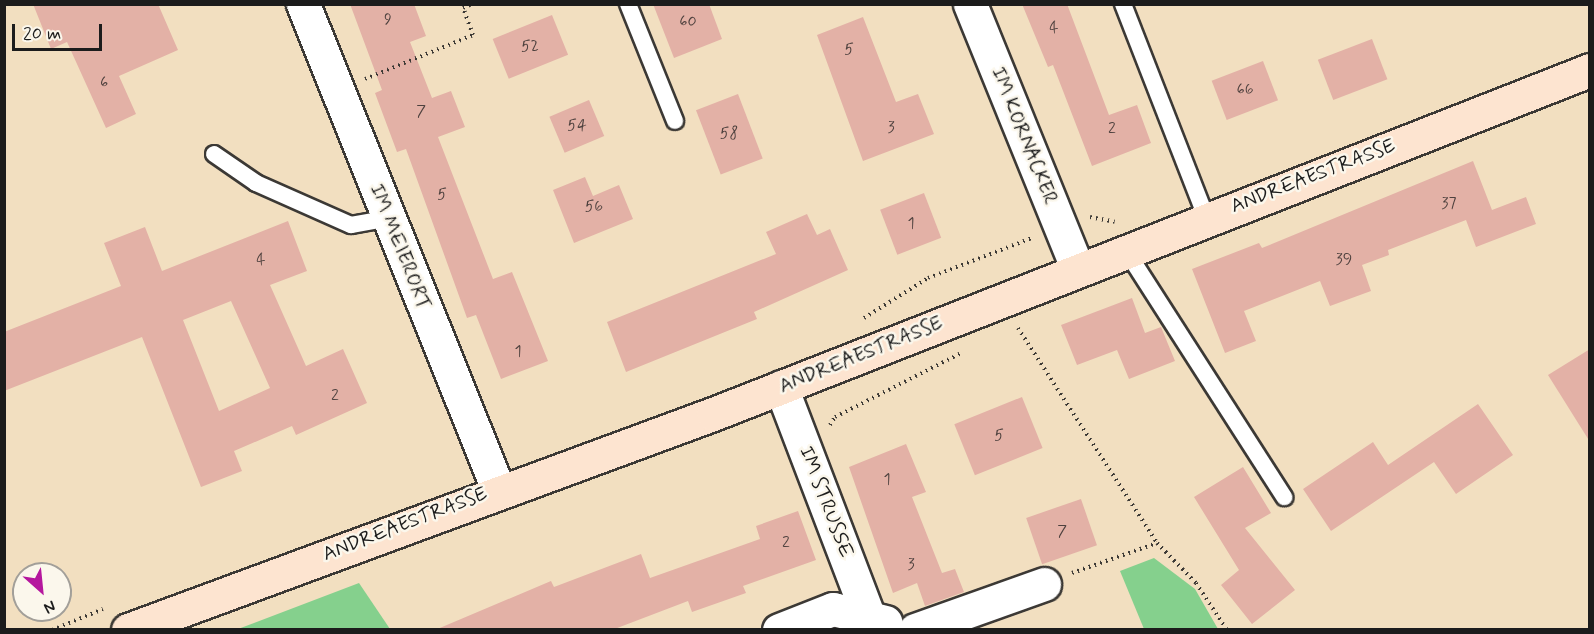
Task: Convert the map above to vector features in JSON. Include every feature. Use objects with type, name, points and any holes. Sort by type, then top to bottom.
[{"type":"street","name":"IM MEIERORT","points":[[303,4],[498,489]]},
{"type":"street","name":"IM KORNACKER","points":[[970,4],[1077,268]]},
{"type":"street","name":"ANDREAESTRASSE","points":[[128,630],[498,489],[781,387],[1206,217],[1590,70]]},
{"type":"street","name":"IM STRUSSE","points":[[781,387],[869,616]]},
{"type":"street","points":[[915,630],[1044,584]]},
{"type":"street","points":[[779,630],[832,609],[869,616],[906,630]]},
{"type":"lane","points":[[628,4],[675,121]]},
{"type":"lane","points":[[1123,4],[1206,217]]},
{"type":"lane","points":[[214,154],[256,183],[351,225],[388,218]]},
{"type":"lane","points":[[1125,249],[1284,497]]},
{"type":"path","points":[[337,90],[473,35],[463,8],[472,4]]},
{"type":"path","points":[[1000,299],[1156,543],[1196,583],[1227,630]]},
{"type":"path","points":[[810,460],[835,417],[936,370],[970,347]]},
{"type":"path","points":[[1044,584],[1156,543]]},
{"type":"green space","points":[[1154,558],[1195,589],[1218,629],[1144,629],[1120,571]]},
{"type":"green space","points":[[359,583],[390,629],[238,629]]},
{"type":"building","points":[[33,4],[158,4],[178,50],[119,76],[136,114],[106,128],[67,42],[51,49]]},
{"type":"building","points":[[350,4],[414,4],[426,36],[410,42],[432,98],[451,91],[465,127],[438,137],[493,279],[512,272],[548,361],[501,379],[476,315],[467,318],[406,149],[397,152],[375,93],[382,90]]},
{"type":"building","points":[[653,4],[709,4],[722,39],[674,58]]},
{"type":"building","points":[[1022,4],[1067,4],[1109,115],[1137,105],[1151,143],[1092,166],[1053,65],[1048,67]]},
{"type":"building","points":[[552,15],[568,55],[509,79],[493,39]]},
{"type":"building","points":[[863,17],[896,102],[918,94],[934,134],[863,161],[817,35]]},
{"type":"building","points":[[1372,39],[1387,79],[1333,100],[1318,60]]},
{"type":"building","points":[[1263,61],[1278,100],[1227,120],[1212,81]]},
{"type":"building","points":[[738,94],[763,158],[721,175],[696,110]]},
{"type":"building","points":[[589,100],[604,136],[565,153],[549,117]]},
{"type":"building","points":[[1473,161],[1492,210],[1526,197],[1536,224],[1476,247],[1466,220],[1388,250],[1389,255],[1362,265],[1371,291],[1330,306],[1320,281],[1244,311],[1256,341],[1225,353],[1192,269],[1259,243],[1262,248]]},
{"type":"building","points":[[585,177],[593,196],[619,185],[633,219],[574,243],[553,190]]},
{"type":"building","points":[[924,193],[941,238],[897,255],[880,210]]},
{"type":"building","points":[[807,214],[817,235],[830,229],[848,270],[754,312],[757,319],[626,372],[607,322],[776,254],[766,232]]},
{"type":"building","points":[[288,221],[307,271],[270,285],[306,366],[343,349],[367,403],[296,435],[292,426],[234,451],[242,471],[201,487],[142,337],[4,391],[4,332],[121,286],[104,243],[145,227],[162,271]],"holes":[[[231,301],[270,388],[219,411],[183,320]]]},
{"type":"building","points":[[1132,298],[1145,333],[1161,327],[1175,361],[1129,379],[1117,350],[1077,365],[1061,325]]},
{"type":"building","points":[[1590,349],[1590,442],[1548,375]]},
{"type":"building","points":[[1022,397],[1043,448],[975,475],[954,424]]},
{"type":"building","points":[[1478,404],[1513,455],[1456,494],[1434,462],[1331,531],[1303,489],[1373,442],[1388,465]]},
{"type":"building","points":[[906,444],[926,492],[912,497],[942,573],[955,569],[964,592],[925,606],[917,583],[893,593],[849,467]]},
{"type":"building","points":[[1243,467],[1271,513],[1245,528],[1295,590],[1252,624],[1221,585],[1239,570],[1194,497]]},
{"type":"building","points":[[1081,499],[1097,545],[1042,564],[1026,518]]},
{"type":"building","points":[[798,511],[816,560],[743,586],[746,593],[692,612],[688,601],[612,630],[435,630],[551,581],[554,587],[641,554],[650,578],[760,539],[756,526]]}]
